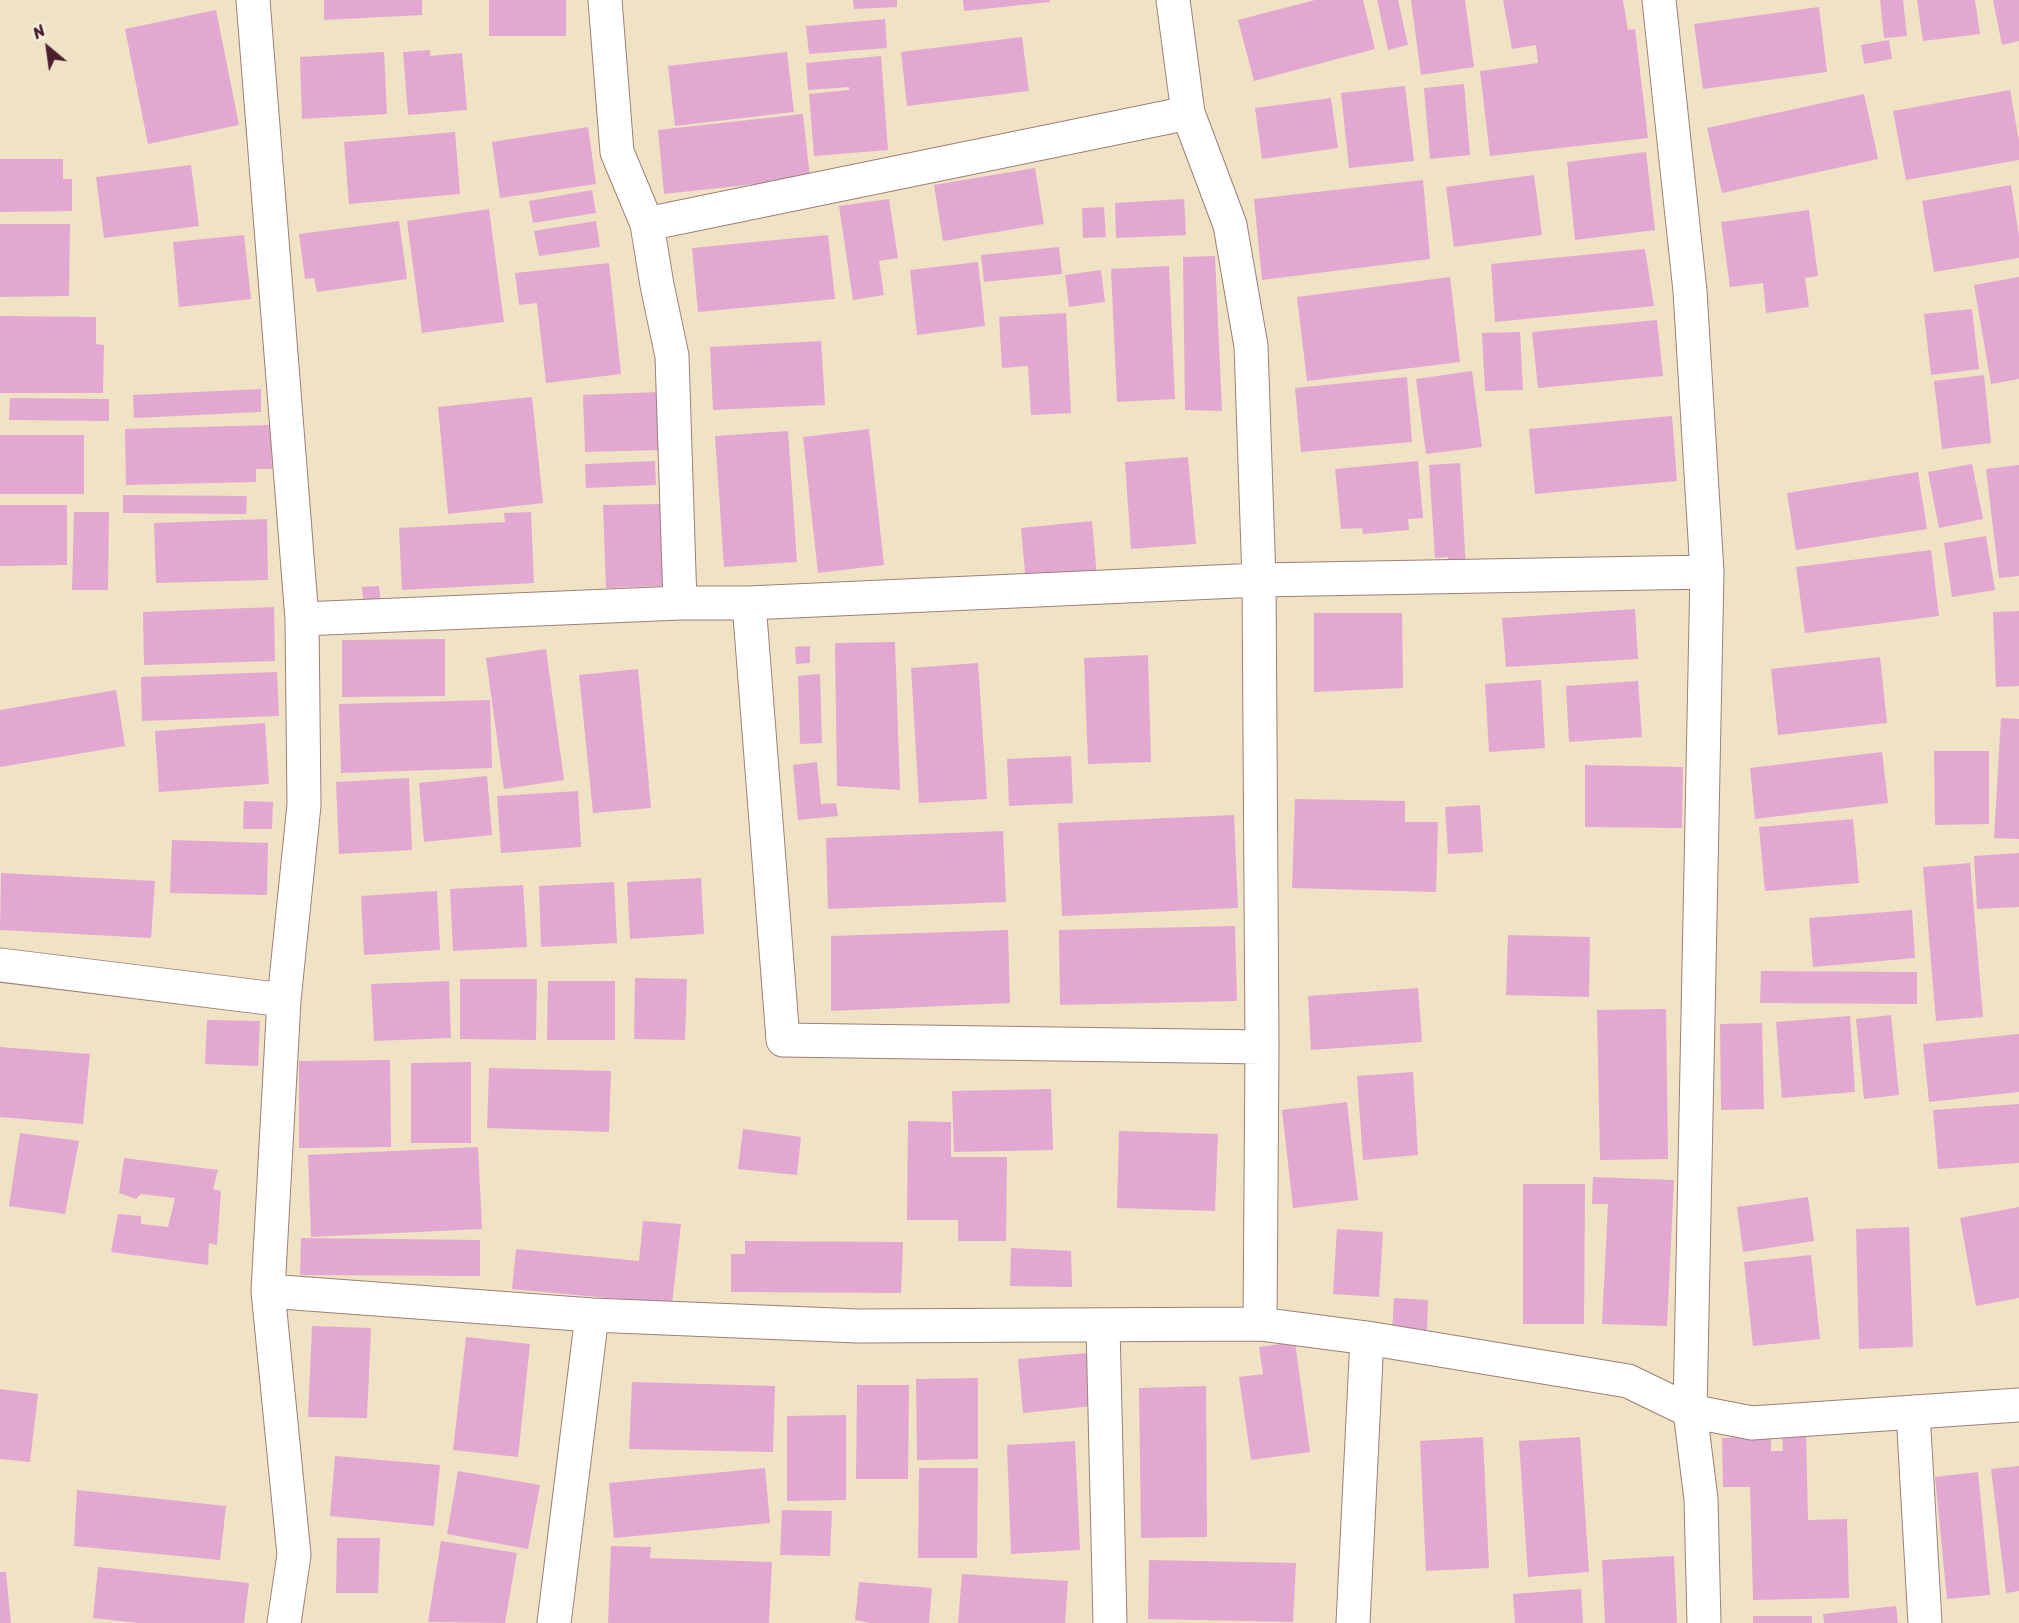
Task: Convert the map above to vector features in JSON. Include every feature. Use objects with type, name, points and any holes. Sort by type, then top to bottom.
[{"type":"street","points":[[253,0],[302,619],[304,805],[284,1000],[268,1291],[294,1555],[284,1623]]},
{"type":"street","points":[[605,0],[617,152],[647,224],[672,356],[680,603]]},
{"type":"street","points":[[1173,0],[1188,113],[1230,225],[1251,346],[1258,580],[1262,1047],[1260,1324]]},
{"type":"street","points":[[1659,0],[1690,291],[1707,572],[1690,1411],[1701,1499],[1704,1623]]},
{"type":"street","points":[[647,224],[1188,113]]},
{"type":"street","points":[[302,619],[680,603],[749,603],[1258,580],[1707,572]]},
{"type":"street","points":[[749,603],[783,1040],[1262,1047]]},
{"type":"street","points":[[0,965],[284,1000]]},
{"type":"street","points":[[268,1291],[592,1315],[858,1326],[1260,1324],[1367,1338],[1628,1381],[1690,1411],[1752,1423],[2019,1405]]},
{"type":"street","points":[[554,1623],[592,1315]]},
{"type":"street","points":[[1103,1326],[1110,1623]]},
{"type":"street","points":[[1353,1623],[1367,1338]]},
{"type":"street","points":[[1913,1412],[1924,1623]]},
{"type":"building","points":[[324,0],[422,0],[422,15],[324,20]]},
{"type":"building","points":[[489,0],[566,0],[566,36],[489,36]]},
{"type":"building","points":[[853,0],[897,0],[897,7],[854,9]]},
{"type":"building","points":[[963,0],[1050,0],[1050,2],[964,11]]},
{"type":"building","points":[[1315,0],[1363,0],[1375,49],[1254,81],[1238,20]]},
{"type":"building","points":[[1377,0],[1398,0],[1408,45],[1388,50]]},
{"type":"building","points":[[1411,0],[1465,0],[1474,67],[1421,75]]},
{"type":"building","points":[[1503,0],[1623,0],[1628,30],[1635,29],[1648,138],[1490,156],[1480,71],[1538,63],[1536,45],[1512,49]]},
{"type":"building","points":[[1880,0],[1903,0],[1907,36],[1884,38]]},
{"type":"building","points":[[1917,0],[1975,0],[1980,34],[1923,41]]},
{"type":"building","points":[[1993,0],[2019,0],[2019,41],[2002,45]]},
{"type":"building","points":[[1819,7],[1827,72],[1703,89],[1694,24]]},
{"type":"building","points":[[216,10],[239,125],[148,144],[125,29]]},
{"type":"building","points":[[885,19],[887,48],[809,54],[806,26]]},
{"type":"building","points":[[1022,37],[1029,91],[907,106],[901,52]]},
{"type":"building","points":[[1889,40],[1892,59],[1864,64],[1861,45]]},
{"type":"building","points":[[430,50],[430,56],[462,53],[467,110],[408,115],[403,52]]},
{"type":"building","points":[[384,52],[387,114],[302,119],[300,57]]},
{"type":"building","points":[[787,52],[794,112],[675,126],[668,66]]},
{"type":"building","points":[[881,56],[888,150],[814,156],[809,94],[849,90],[849,87],[808,90],[806,63]]},
{"type":"building","points":[[1464,84],[1470,155],[1430,159],[1424,88]]},
{"type":"building","points":[[1405,86],[1414,161],[1349,168],[1341,93]]},
{"type":"building","points":[[2010,90],[2019,141],[2019,160],[1906,180],[1893,111]]},
{"type":"building","points":[[1864,94],[1878,159],[1722,193],[1707,128]]},
{"type":"building","points":[[1331,98],[1338,148],[1262,159],[1255,108]]},
{"type":"building","points":[[803,114],[810,178],[664,194],[658,130]]},
{"type":"building","points":[[588,127],[596,184],[500,198],[492,142]]},
{"type":"building","points":[[455,132],[460,194],[349,204],[344,142]]},
{"type":"building","points":[[1646,152],[1655,230],[1575,240],[1567,162]]},
{"type":"building","points":[[0,159],[63,159],[63,179],[72,179],[72,211],[0,212]]},
{"type":"building","points":[[191,165],[199,226],[104,238],[96,177]]},
{"type":"building","points":[[1035,168],[1044,224],[943,241],[934,185]]},
{"type":"building","points":[[1534,175],[1542,235],[1454,247],[1446,187]]},
{"type":"building","points":[[1423,180],[1430,259],[1262,280],[1254,199]]},
{"type":"building","points":[[2011,185],[2019,236],[2019,258],[1934,272],[1922,201]]},
{"type":"building","points":[[592,190],[596,213],[533,223],[529,201]]},
{"type":"building","points":[[889,199],[898,258],[879,261],[884,295],[853,300],[839,206]]},
{"type":"building","points":[[1184,199],[1186,235],[1116,238],[1115,203]]},
{"type":"building","points":[[1104,207],[1106,237],[1083,238],[1082,208]]},
{"type":"building","points":[[489,209],[504,322],[422,333],[407,221]]},
{"type":"building","points":[[1809,210],[1818,276],[1805,278],[1809,307],[1766,313],[1763,283],[1730,287],[1721,222]]},
{"type":"building","points":[[399,221],[407,279],[317,292],[314,278],[305,279],[299,234]]},
{"type":"building","points":[[596,221],[600,247],[539,256],[534,231]]},
{"type":"building","points":[[0,224],[70,224],[69,296],[0,297]]},
{"type":"building","points":[[244,235],[251,299],[179,307],[173,242]]},
{"type":"building","points":[[828,235],[835,299],[698,312],[692,248]]},
{"type":"building","points":[[1059,247],[1062,274],[984,282],[981,255]]},
{"type":"building","points":[[1645,249],[1654,306],[1495,322],[1491,264]]},
{"type":"building","points":[[1215,256],[1222,411],[1185,410],[1183,257]]},
{"type":"building","points":[[978,262],[985,326],[917,335],[910,270]]},
{"type":"building","points":[[609,263],[621,374],[546,383],[537,303],[519,305],[515,273]]},
{"type":"building","points":[[1169,266],[1175,399],[1117,402],[1111,269]]},
{"type":"building","points":[[1101,270],[1105,302],[1069,307],[1065,275]]},
{"type":"building","points":[[1450,277],[1460,362],[1307,381],[1297,297]]},
{"type":"building","points":[[2019,277],[2019,379],[1991,384],[1974,285]]},
{"type":"building","points":[[1972,309],[1979,369],[1931,375],[1924,314]]},
{"type":"building","points":[[1066,313],[1071,413],[1031,415],[1028,366],[1002,368],[999,317]]},
{"type":"building","points":[[0,316],[96,317],[96,344],[104,345],[103,393],[0,393]]},
{"type":"building","points":[[1657,320],[1663,376],[1538,388],[1532,332]]},
{"type":"building","points":[[1520,332],[1523,390],[1485,391],[1482,333]]},
{"type":"building","points":[[821,341],[825,405],[713,410],[710,347]]},
{"type":"building","points":[[1472,371],[1482,447],[1426,454],[1416,379]]},
{"type":"building","points":[[1984,375],[1991,443],[1942,449],[1934,381]]},
{"type":"building","points":[[1407,377],[1412,442],[1301,452],[1295,388]]},
{"type":"building","points":[[261,389],[261,412],[134,418],[133,395]]},
{"type":"building","points":[[659,392],[661,450],[585,452],[583,395]]},
{"type":"building","points":[[532,397],[543,503],[448,514],[438,407]]},
{"type":"building","points":[[10,398],[109,399],[109,421],[9,420]]},
{"type":"building","points":[[1672,416],[1677,481],[1535,494],[1529,429]]},
{"type":"building","points":[[271,425],[272,469],[256,469],[256,482],[126,485],[125,429]]},
{"type":"building","points":[[869,429],[884,565],[818,573],[803,437]]},
{"type":"building","points":[[788,431],[797,562],[724,567],[715,436]]},
{"type":"building","points":[[0,435],[84,435],[84,494],[0,494]]},
{"type":"building","points":[[1188,457],[1196,544],[1131,549],[1125,462]]},
{"type":"building","points":[[655,461],[656,485],[586,488],[585,464]]},
{"type":"building","points":[[1418,461],[1423,518],[1408,519],[1409,530],[1363,534],[1362,528],[1341,529],[1335,469]]},
{"type":"building","points":[[1460,463],[1466,570],[1449,571],[1448,557],[1435,558],[1429,465]]},
{"type":"building","points":[[1972,464],[1983,519],[1939,528],[1928,472]]},
{"type":"building","points":[[2019,465],[2019,576],[1999,578],[1986,469]]},
{"type":"building","points":[[1918,472],[1927,529],[1796,550],[1787,493]]},
{"type":"building","points":[[123,495],[247,496],[246,514],[123,513]]},
{"type":"building","points":[[662,504],[664,586],[606,588],[603,505]]},
{"type":"building","points":[[0,505],[67,505],[67,565],[0,566]]},
{"type":"building","points":[[74,512],[109,512],[108,590],[72,590]]},
{"type":"building","points":[[531,512],[534,583],[402,590],[399,528],[505,522],[504,513]]},
{"type":"building","points":[[267,519],[268,580],[156,583],[154,523]]},
{"type":"building","points":[[1092,521],[1097,577],[1026,584],[1021,528]]},
{"type":"building","points":[[1986,536],[1995,590],[1952,597],[1944,543]]},
{"type":"building","points":[[1931,550],[1939,616],[1805,633],[1796,567]]},
{"type":"building","points":[[379,586],[381,606],[364,607],[362,587]]},
{"type":"building","points":[[274,607],[275,661],[144,665],[143,612]]},
{"type":"building","points":[[1635,609],[1638,659],[1506,667],[1502,618]]},
{"type":"building","points":[[2019,611],[2019,686],[1996,687],[1993,612]]},
{"type":"building","points":[[1314,613],[1402,613],[1403,688],[1314,692]]},
{"type":"building","points":[[445,639],[445,696],[342,697],[342,640]]},
{"type":"building","points":[[895,642],[900,790],[837,786],[835,643]]},
{"type":"building","points":[[810,646],[810,663],[796,664],[795,647]]},
{"type":"building","points":[[546,649],[564,780],[504,789],[486,658]]},
{"type":"building","points":[[1148,655],[1151,762],[1088,764],[1084,658]]},
{"type":"building","points":[[1880,657],[1887,723],[1778,735],[1771,669]]},
{"type":"building","points":[[978,663],[987,799],[919,803],[911,668]]},
{"type":"building","points":[[638,669],[651,808],[593,813],[579,675]]},
{"type":"building","points":[[277,672],[279,716],[142,721],[141,677]]},
{"type":"building","points":[[820,674],[822,743],[800,744],[798,676]]},
{"type":"building","points":[[1541,680],[1545,748],[1489,752],[1485,684]]},
{"type":"building","points":[[1638,681],[1642,737],[1569,742],[1566,686]]},
{"type":"building","points":[[116,690],[125,746],[0,767],[0,710]]},
{"type":"building","points":[[490,700],[492,768],[341,773],[339,704]]},
{"type":"building","points":[[2001,718],[2019,719],[2019,839],[1994,838]]},
{"type":"building","points":[[265,723],[269,784],[159,792],[155,731]]},
{"type":"building","points":[[1934,751],[1989,751],[1989,824],[1935,825]]},
{"type":"building","points":[[1882,752],[1888,803],[1755,819],[1750,768]]},
{"type":"building","points":[[1071,756],[1073,803],[1009,806],[1007,759]]},
{"type":"building","points":[[817,762],[821,804],[836,803],[838,816],[798,820],[793,765]]},
{"type":"building","points":[[1585,765],[1683,767],[1682,828],[1585,827]]},
{"type":"building","points":[[487,776],[492,835],[424,842],[419,783]]},
{"type":"building","points":[[409,778],[412,850],[339,854],[336,782]]},
{"type":"building","points":[[578,791],[581,847],[501,853],[497,796]]},
{"type":"building","points":[[1295,799],[1405,801],[1405,822],[1438,822],[1436,892],[1292,888]]},
{"type":"building","points":[[244,801],[273,802],[272,829],[243,829]]},
{"type":"building","points":[[1480,805],[1483,852],[1448,854],[1445,807]]},
{"type":"building","points":[[1234,815],[1238,908],[1062,916],[1058,823]]},
{"type":"building","points":[[1853,819],[1859,883],[1765,891],[1759,827]]},
{"type":"building","points":[[1003,831],[1006,902],[828,909],[826,838]]},
{"type":"building","points":[[172,840],[268,843],[267,895],[170,893]]},
{"type":"building","points":[[2019,853],[2019,907],[1977,909],[1974,856]]},
{"type":"building","points":[[1970,863],[1983,1017],[1936,1021],[1923,867]]},
{"type":"building","points":[[1,873],[155,881],[151,938],[0,930]]},
{"type":"building","points":[[701,878],[704,934],[630,939],[627,882]]},
{"type":"building","points":[[614,882],[617,943],[541,947],[539,886]]},
{"type":"building","points":[[523,885],[527,947],[453,951],[450,889]]},
{"type":"building","points":[[437,891],[440,950],[364,955],[361,896]]},
{"type":"building","points":[[1912,910],[1915,958],[1813,967],[1809,918]]},
{"type":"building","points":[[1235,926],[1237,1001],[1060,1005],[1059,930]]},
{"type":"building","points":[[1008,930],[1010,1003],[831,1011],[831,936]]},
{"type":"building","points":[[1508,935],[1590,937],[1589,997],[1506,995]]},
{"type":"building","points":[[1761,971],[1917,972],[1917,1004],[1760,1003]]},
{"type":"building","points":[[635,978],[687,979],[685,1040],[634,1039]]},
{"type":"building","points":[[460,979],[537,979],[536,1040],[460,1039]]},
{"type":"building","points":[[449,981],[451,1038],[374,1041],[371,984]]},
{"type":"building","points":[[548,981],[615,981],[615,1040],[547,1040]]},
{"type":"building","points":[[1418,988],[1422,1042],[1311,1050],[1308,996]]},
{"type":"building","points":[[1666,1009],[1668,1159],[1600,1160],[1597,1010]]},
{"type":"building","points":[[1891,1015],[1899,1095],[1864,1099],[1856,1019]]},
{"type":"building","points":[[1850,1016],[1855,1092],[1782,1098],[1776,1022]]},
{"type":"building","points":[[207,1020],[260,1021],[258,1066],[205,1064]]},
{"type":"building","points":[[1762,1023],[1764,1109],[1721,1110],[1720,1024]]},
{"type":"building","points":[[2019,1034],[2019,1092],[1929,1102],[1923,1044]]},
{"type":"building","points":[[0,1047],[90,1054],[83,1124],[0,1117]]},
{"type":"building","points":[[390,1060],[391,1147],[299,1148],[299,1061]]},
{"type":"building","points":[[471,1062],[471,1143],[411,1143],[411,1063]]},
{"type":"building","points":[[489,1068],[611,1071],[609,1132],[487,1128]]},
{"type":"building","points":[[1413,1072],[1418,1155],[1363,1160],[1357,1076]]},
{"type":"building","points":[[1051,1089],[1053,1150],[954,1152],[952,1091]]},
{"type":"building","points":[[1347,1102],[1358,1200],[1293,1208],[1282,1110]]},
{"type":"building","points":[[2019,1104],[2019,1163],[1938,1169],[1933,1110]]},
{"type":"building","points":[[908,1121],[951,1122],[951,1157],[1007,1157],[1006,1241],[958,1241],[958,1220],[907,1220]]},
{"type":"building","points":[[743,1129],[801,1137],[797,1175],[738,1169]]},
{"type":"building","points":[[1119,1131],[1218,1134],[1215,1211],[1117,1208]]},
{"type":"building","points":[[20,1133],[79,1141],[65,1214],[9,1206]]},
{"type":"building","points":[[478,1147],[482,1229],[311,1237],[308,1155]]},
{"type":"building","points":[[124,1158],[218,1170],[213,1189],[221,1191],[217,1245],[209,1243],[208,1265],[111,1252],[118,1214],[141,1216],[141,1224],[168,1227],[175,1198],[141,1194],[136,1199],[119,1193]]},
{"type":"building","points":[[1593,1177],[1674,1180],[1667,1326],[1602,1324],[1608,1204],[1592,1204]]},
{"type":"building","points":[[1523,1184],[1585,1184],[1584,1324],[1523,1324]]},
{"type":"building","points":[[1808,1197],[1814,1241],[1743,1252],[1737,1207]]},
{"type":"building","points":[[2019,1207],[2019,1298],[1976,1306],[1960,1218]]},
{"type":"building","points":[[643,1221],[681,1224],[672,1304],[512,1289],[516,1249],[639,1261]]},
{"type":"building","points":[[1909,1227],[1913,1347],[1859,1349],[1856,1229]]},
{"type":"building","points":[[1337,1229],[1383,1232],[1379,1297],[1333,1294]]},
{"type":"building","points":[[301,1238],[480,1240],[480,1276],[300,1275]]},
{"type":"building","points":[[745,1241],[903,1242],[901,1293],[731,1292],[731,1254],[745,1254]]},
{"type":"building","points":[[1011,1248],[1071,1251],[1072,1287],[1010,1286]]},
{"type":"building","points":[[1811,1255],[1820,1339],[1753,1346],[1744,1262]]},
{"type":"building","points":[[1394,1298],[1428,1300],[1427,1333],[1392,1332]]},
{"type":"building","points":[[312,1326],[371,1328],[367,1418],[308,1417]]},
{"type":"building","points":[[466,1337],[530,1344],[518,1457],[453,1450]]},
{"type":"building","points":[[1295,1342],[1310,1452],[1251,1460],[1239,1377],[1263,1374],[1259,1347]]},
{"type":"building","points":[[1088,1353],[1093,1406],[1023,1413],[1018,1359]]},
{"type":"building","points":[[978,1378],[978,1459],[917,1460],[916,1379]]},
{"type":"building","points":[[632,1382],[775,1386],[773,1452],[629,1449]]},
{"type":"building","points":[[857,1385],[909,1385],[908,1479],[856,1479]]},
{"type":"building","points":[[1206,1386],[1207,1537],[1141,1538],[1139,1388]]},
{"type":"building","points":[[0,1389],[38,1394],[30,1462],[0,1459]]},
{"type":"building","points":[[846,1415],[846,1500],[787,1501],[787,1416]]},
{"type":"building","points":[[1782,1432],[1806,1432],[1808,1520],[1847,1519],[1849,1598],[1753,1600],[1750,1487],[1723,1487],[1722,1438],[1771,1437],[1771,1451],[1783,1451]]},
{"type":"building","points":[[1483,1437],[1489,1568],[1426,1571],[1420,1441]]},
{"type":"building","points":[[1580,1437],[1589,1572],[1528,1577],[1519,1441]]},
{"type":"building","points":[[1075,1441],[1080,1550],[1011,1554],[1007,1445]]},
{"type":"building","points":[[335,1456],[440,1465],[434,1526],[330,1516]]},
{"type":"building","points":[[2019,1466],[2019,1591],[2006,1593],[1991,1469]]},
{"type":"building","points":[[765,1468],[770,1523],[614,1538],[609,1483]]},
{"type":"building","points":[[919,1468],[978,1468],[977,1558],[918,1558]]},
{"type":"building","points":[[458,1471],[540,1485],[528,1549],[447,1534]]},
{"type":"building","points":[[1978,1472],[1990,1595],[1947,1599],[1935,1477]]},
{"type":"building","points":[[77,1490],[226,1506],[220,1560],[74,1546]]},
{"type":"building","points":[[782,1510],[832,1511],[830,1556],[780,1555]]},
{"type":"building","points":[[337,1538],[380,1538],[378,1593],[336,1593]]},
{"type":"building","points":[[441,1541],[517,1553],[505,1623],[428,1622]]},
{"type":"building","points":[[611,1546],[651,1547],[650,1558],[772,1562],[769,1623],[608,1623]]},
{"type":"building","points":[[1674,1556],[1677,1623],[1605,1623],[1602,1560]]},
{"type":"building","points":[[1149,1560],[1296,1563],[1293,1622],[1148,1619]]},
{"type":"building","points":[[98,1567],[249,1583],[244,1623],[138,1623],[93,1618]]},
{"type":"building","points":[[0,1572],[6,1572],[11,1623],[0,1623]]},
{"type":"building","points":[[962,1574],[1068,1581],[1065,1623],[958,1623]]},
{"type":"building","points":[[859,1582],[932,1588],[929,1623],[870,1623],[855,1620]]},
{"type":"building","points":[[1581,1589],[1583,1623],[1515,1623],[1513,1594]]},
{"type":"building","points":[[1896,1606],[1898,1623],[1824,1623],[1823,1614]]},
{"type":"building","points":[[1753,1616],[1812,1616],[1812,1623],[1753,1623]]}]
